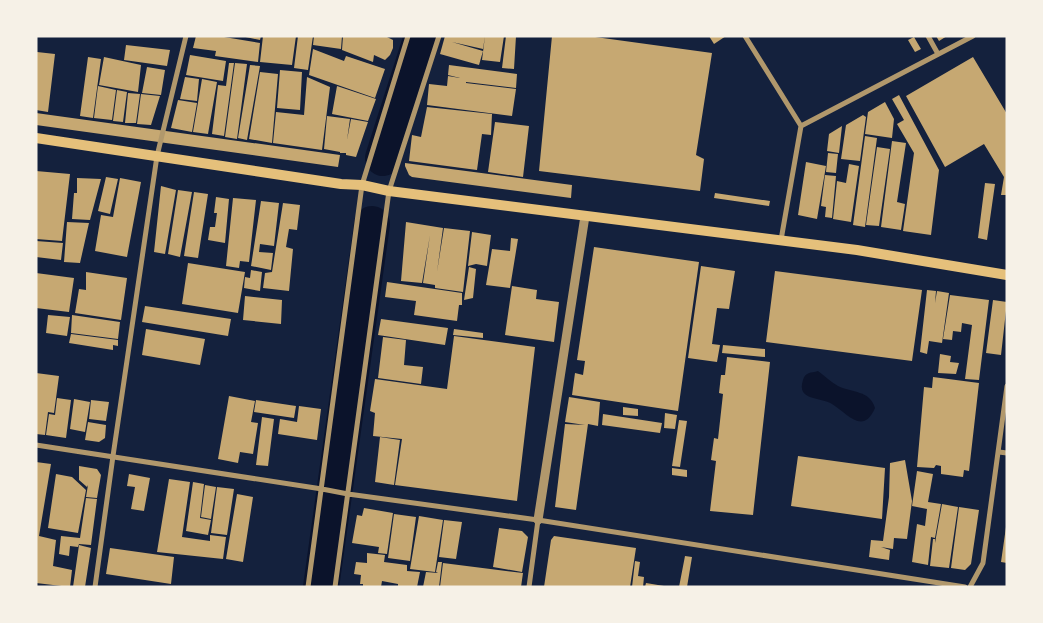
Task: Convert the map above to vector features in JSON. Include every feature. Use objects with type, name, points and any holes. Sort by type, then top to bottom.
[{"type":"main road","points":[[36,138],[341,184],[362,185],[390,191],[857,250],[1007,276]]},
{"type":"street","points":[[95,587],[157,156],[186,36]]},
{"type":"street","points":[[308,587],[362,185],[408,36]]},
{"type":"street","points":[[335,587],[390,191],[439,36]]},
{"type":"street","points":[[745,36],[801,126],[782,240]]},
{"type":"street","points":[[928,36],[938,54]]},
{"type":"street","points":[[801,126],[973,36]]},
{"type":"street","points":[[529,587],[585,216]]},
{"type":"street","points":[[970,587],[983,563],[1007,386]]},
{"type":"street","points":[[36,445],[322,488],[348,494],[538,520],[966,587]]},
{"type":"street","points":[[999,452],[1007,453]]},
{"type":"water","points":[[818,371],[838,386],[869,398],[875,408],[870,416],[865,420],[855,420],[832,404],[806,395],[802,387],[804,377],[809,373]]},
{"type":"building","points":[[196,36],[218,36],[260,43],[258,62],[215,56],[216,51],[193,48]]},
{"type":"building","points":[[241,36],[261,36],[260,40]]},
{"type":"building","points":[[263,36],[296,36],[292,65],[260,62]]},
{"type":"building","points":[[298,36],[313,36],[308,70],[294,68]]},
{"type":"building","points":[[314,36],[342,36],[341,49],[313,45]]},
{"type":"building","points":[[343,36],[385,36],[393,40],[393,48],[385,60],[374,55],[373,62],[342,50]]},
{"type":"building","points":[[445,36],[485,36],[483,49],[452,42],[483,51],[479,65],[440,54]]},
{"type":"building","points":[[485,36],[504,36],[500,62],[482,60]]},
{"type":"building","points":[[506,36],[516,36],[514,69],[502,68]]},
{"type":"building","points":[[552,36],[588,36],[712,53],[696,155],[704,159],[700,191],[539,171]]},
{"type":"building","points":[[709,36],[726,36],[714,44]]},
{"type":"building","points":[[936,36],[947,36],[939,41]]},
{"type":"building","points":[[914,37],[921,49],[915,52],[908,40]]},
{"type":"building","points":[[126,45],[170,50],[167,66],[124,60]]},
{"type":"building","points":[[313,49],[344,61],[346,56],[385,69],[375,98],[309,75]]},
{"type":"building","points":[[37,52],[55,54],[48,112],[36,110]]},
{"type":"building","points":[[190,55],[226,61],[223,81],[186,75]]},
{"type":"building","points":[[88,57],[101,59],[93,118],[80,116]]},
{"type":"building","points":[[104,57],[141,65],[138,92],[99,85]]},
{"type":"building","points":[[973,57],[1007,114],[1007,195],[1001,195],[1004,177],[984,144],[945,167],[906,96]]},
{"type":"building","points":[[229,63],[234,63],[224,136],[212,134],[218,85],[226,86]]},
{"type":"building","points":[[235,63],[247,64],[237,139],[225,137]]},
{"type":"building","points":[[250,65],[260,66],[247,140],[238,138]]},
{"type":"building","points":[[449,65],[517,74],[516,88],[466,82],[516,89],[512,116],[427,105],[429,84],[447,86],[448,76],[460,78],[448,75]]},
{"type":"building","points":[[147,67],[165,70],[161,95],[142,93]]},
{"type":"building","points":[[280,70],[302,72],[300,110],[277,108]]},
{"type":"building","points":[[260,72],[278,74],[272,143],[249,139]]},
{"type":"building","points":[[185,77],[199,79],[197,101],[180,99]]},
{"type":"building","points":[[307,77],[330,87],[322,150],[273,143],[276,112],[304,115]]},
{"type":"building","points":[[202,79],[217,82],[208,134],[193,132]]},
{"type":"building","points":[[98,86],[116,90],[112,120],[94,118]]},
{"type":"building","points":[[337,86],[376,99],[368,121],[332,114]]},
{"type":"building","points":[[117,90],[127,92],[123,122],[113,121]]},
{"type":"building","points":[[128,93],[140,94],[136,123],[125,123]]},
{"type":"building","points":[[141,94],[160,96],[151,125],[137,124]]},
{"type":"building","points":[[899,95],[939,170],[931,235],[903,231],[914,153],[897,124],[904,120],[892,99]]},
{"type":"building","points":[[178,100],[197,103],[192,132],[171,128]]},
{"type":"building","points":[[885,102],[894,119],[892,138],[865,134],[868,112]]},
{"type":"building","points":[[427,107],[492,114],[491,135],[482,134],[477,170],[409,161],[412,135],[421,137]]},
{"type":"building","points":[[36,113],[340,155],[338,167],[36,125]]},
{"type":"building","points":[[863,115],[866,117],[860,161],[841,159],[846,125]]},
{"type":"building","points":[[327,116],[350,119],[347,140],[351,119],[368,122],[356,157],[324,149]]},
{"type":"building","points":[[495,122],[529,126],[523,177],[488,172]]},
{"type":"building","points":[[842,126],[839,153],[827,151],[829,134]]},
{"type":"building","points":[[865,136],[877,138],[865,227],[853,225]]},
{"type":"building","points":[[892,141],[906,143],[897,202],[905,204],[901,230],[881,227]]},
{"type":"building","points":[[877,147],[890,149],[879,226],[866,225]]},
{"type":"building","points":[[828,153],[838,154],[836,173],[826,172]]},
{"type":"building","points":[[806,162],[826,166],[817,219],[798,215]]},
{"type":"building","points":[[405,163],[572,185],[571,198],[412,177],[409,175]]},
{"type":"building","points":[[849,164],[859,166],[851,222],[833,219],[837,181],[846,183]]},
{"type":"building","points":[[36,171],[70,174],[62,241],[36,239]]},
{"type":"building","points":[[825,175],[836,176],[832,218],[825,217],[826,207],[821,206]]},
{"type":"building","points":[[106,177],[118,179],[110,214],[98,211]]},
{"type":"building","points":[[77,178],[101,179],[90,220],[72,219],[74,193],[77,193]]},
{"type":"building","points":[[120,178],[141,182],[127,257],[95,251],[101,215],[113,217]]},
{"type":"building","points":[[985,183],[995,184],[987,240],[978,238]]},
{"type":"building","points":[[161,186],[176,190],[165,254],[154,252]]},
{"type":"building","points":[[178,190],[192,192],[180,257],[168,254]]},
{"type":"building","points":[[194,192],[208,194],[198,258],[184,256]]},
{"type":"building","points":[[715,193],[770,201],[769,206],[714,198]]},
{"type":"building","points":[[216,197],[229,199],[225,243],[208,240],[210,227],[215,227],[217,213],[214,213]]},
{"type":"building","points":[[233,198],[256,200],[249,262],[240,261],[239,268],[226,266]]},
{"type":"building","points":[[261,201],[279,203],[274,246],[260,244],[259,252],[273,253],[271,270],[251,266]]},
{"type":"building","points":[[283,203],[300,205],[297,230],[289,229],[286,247],[293,249],[289,291],[263,288],[265,273],[272,272]]},
{"type":"building","points":[[67,222],[89,223],[80,263],[64,262]]},
{"type":"building","points":[[406,222],[443,228],[437,272],[444,228],[470,231],[463,292],[435,288],[435,285],[423,283],[430,235],[422,283],[401,281]]},
{"type":"building","points":[[472,232],[491,235],[487,266],[476,264],[468,266]]},
{"type":"building","points":[[511,238],[518,239],[510,288],[486,285],[492,249],[510,251]]},
{"type":"building","points":[[36,241],[63,243],[61,260],[36,257]]},
{"type":"building","points":[[594,247],[699,262],[678,411],[572,395],[575,373],[583,375],[585,361],[577,360]]},
{"type":"building","points":[[188,263],[245,272],[238,313],[182,304]]},
{"type":"building","points":[[701,266],[735,271],[729,309],[717,308],[712,344],[720,345],[717,362],[688,358]]},
{"type":"building","points":[[469,267],[476,269],[473,298],[464,300]]},
{"type":"building","points":[[251,270],[262,272],[260,291],[244,288],[245,277],[250,278]]},
{"type":"building","points":[[775,271],[922,290],[912,361],[766,342]]},
{"type":"building","points":[[86,272],[127,278],[121,320],[75,313],[79,289],[86,290]]},
{"type":"building","points":[[36,273],[74,278],[69,312],[36,308]]},
{"type":"building","points":[[387,282],[462,293],[462,305],[459,305],[457,321],[414,315],[416,301],[385,297]]},
{"type":"building","points":[[512,286],[537,290],[536,299],[559,302],[554,342],[505,335]]},
{"type":"building","points":[[927,290],[936,291],[935,303],[937,291],[949,293],[942,343],[929,341],[927,354],[920,352]]},
{"type":"building","points":[[950,295],[989,300],[979,380],[965,379],[972,325],[962,323],[961,332],[953,331],[952,340],[943,339]]},
{"type":"building","points":[[245,296],[282,300],[281,324],[243,320]]},
{"type":"building","points":[[993,300],[1007,302],[1001,355],[986,353]]},
{"type":"building","points":[[145,306],[231,319],[228,336],[142,322]]},
{"type":"building","points":[[48,315],[70,317],[67,336],[46,333]]},
{"type":"building","points":[[72,315],[120,322],[118,339],[71,333]]},
{"type":"building","points":[[381,319],[448,328],[445,345],[378,335]]},
{"type":"building","points":[[146,329],[205,339],[200,365],[142,355]]},
{"type":"building","points":[[454,329],[483,333],[483,338],[453,335]]},
{"type":"building","points":[[71,334],[118,340],[118,346],[113,345],[113,350],[69,343]]},
{"type":"building","points":[[454,336],[535,347],[517,501],[395,485],[402,439],[373,436],[375,413],[370,411],[375,379],[447,389]]},
{"type":"building","points":[[383,337],[406,340],[404,365],[423,367],[421,384],[378,378]]},
{"type":"building","points":[[723,345],[765,349],[765,357],[722,353]]},
{"type":"building","points":[[940,354],[951,356],[950,362],[959,363],[956,374],[938,373]]},
{"type":"building","points":[[727,357],[770,362],[753,515],[710,511],[716,461],[711,460],[714,438],[718,439],[723,394],[719,393],[721,375],[725,375]]},
{"type":"building","points":[[36,373],[59,376],[54,413],[48,412],[45,435],[36,434]]},
{"type":"building","points":[[933,377],[979,383],[969,471],[964,470],[963,477],[941,474],[941,466],[936,465],[934,468],[917,467],[924,387],[932,388]]},
{"type":"building","points":[[229,396],[255,401],[251,422],[258,423],[253,454],[240,452],[238,463],[218,459]]},
{"type":"building","points":[[569,397],[600,402],[598,426],[588,424],[576,510],[555,507],[565,424],[585,425],[565,422]]},
{"type":"building","points":[[57,398],[71,400],[66,438],[46,435],[49,414],[55,415]]},
{"type":"building","points":[[74,399],[90,402],[85,432],[70,429]]},
{"type":"building","points":[[91,400],[109,402],[106,421],[89,419]]},
{"type":"building","points":[[256,400],[296,406],[294,418],[254,412]]},
{"type":"building","points":[[299,406],[321,409],[317,440],[278,434],[280,419],[297,422]]},
{"type":"building","points":[[623,407],[638,409],[638,416],[623,415]]},
{"type":"building","points":[[665,413],[677,415],[675,429],[664,428]]},
{"type":"building","points":[[603,414],[662,423],[660,433],[602,425]]},
{"type":"building","points":[[262,417],[274,419],[268,466],[256,465]]},
{"type":"building","points":[[679,420],[687,421],[680,467],[672,466]]},
{"type":"building","points":[[88,422],[106,425],[105,438],[99,442],[85,440]]},
{"type":"building","points":[[380,437],[400,440],[394,485],[375,482]]},
{"type":"building","points":[[798,456],[885,468],[882,519],[791,506]]},
{"type":"building","points":[[905,460],[912,501],[907,539],[894,538],[893,549],[881,547],[890,550],[889,560],[869,557],[871,540],[883,541],[889,497],[890,463]]},
{"type":"building","points":[[36,462],[51,464],[39,536],[56,540],[53,566],[72,570],[70,587],[36,583]]},
{"type":"building","points":[[79,466],[97,469],[101,475],[97,498],[86,497],[88,485],[87,487],[79,480]]},
{"type":"building","points":[[672,468],[687,470],[687,477],[672,475]]},
{"type":"building","points":[[917,471],[933,474],[928,502],[941,504],[935,538],[931,537],[928,565],[912,562],[917,524],[925,526],[927,509],[912,506]]},
{"type":"building","points":[[56,474],[72,477],[86,490],[78,533],[48,528]]},
{"type":"building","points":[[129,474],[150,478],[144,511],[131,509],[135,487],[127,486]]},
{"type":"building","points":[[169,479],[190,482],[182,537],[210,541],[210,535],[226,537],[223,559],[157,552]]},
{"type":"building","points":[[193,482],[204,484],[200,518],[211,520],[208,535],[186,531]]},
{"type":"building","points":[[205,485],[216,487],[211,519],[201,517]]},
{"type":"building","points":[[217,487],[234,489],[227,535],[211,533]]},
{"type":"building","points":[[237,494],[253,497],[243,562],[226,559]]},
{"type":"building","points":[[86,498],[97,499],[91,545],[79,544],[78,547],[70,546],[69,556],[59,554],[61,536],[80,538]]},
{"type":"building","points":[[942,504],[958,507],[949,568],[930,566],[933,539],[935,539],[935,543]]},
{"type":"building","points":[[959,507],[979,510],[971,564],[965,570],[951,568]]},
{"type":"building","points":[[364,508],[393,513],[387,554],[378,553],[379,547],[352,543],[357,515],[362,516]]},
{"type":"building","points":[[394,514],[416,517],[410,561],[388,558]]},
{"type":"building","points":[[419,516],[443,520],[435,572],[410,569]]},
{"type":"building","points":[[444,520],[462,522],[456,559],[439,557]]},
{"type":"building","points":[[1007,527],[1007,563],[1001,562]]},
{"type":"building","points":[[499,528],[522,531],[528,537],[522,572],[493,567]]},
{"type":"building","points":[[554,536],[636,548],[630,587],[544,587],[551,540]]},
{"type":"building","points":[[79,545],[91,548],[85,587],[73,587]]},
{"type":"building","points":[[110,548],[174,557],[171,584],[106,574]]},
{"type":"building","points":[[367,553],[385,555],[384,562],[407,565],[407,571],[420,572],[417,587],[398,587],[398,584],[382,581],[381,587],[363,587],[363,584],[360,584],[361,575],[354,574],[356,562],[367,563]]},
{"type":"building","points":[[685,556],[692,557],[687,587],[679,587]]},
{"type":"building","points":[[635,561],[640,562],[638,576],[644,577],[643,587],[632,587]]},
{"type":"building","points":[[438,562],[442,562],[439,587],[423,587],[426,572],[438,573],[436,572]]},
{"type":"building","points":[[443,563],[523,573],[521,587],[440,587]]},
{"type":"building","points":[[646,583],[664,586],[664,587],[645,587]]},
{"type":"waterway","points":[[383,158],[422,36]]},
{"type":"waterway","points":[[321,587],[372,224]]}]
